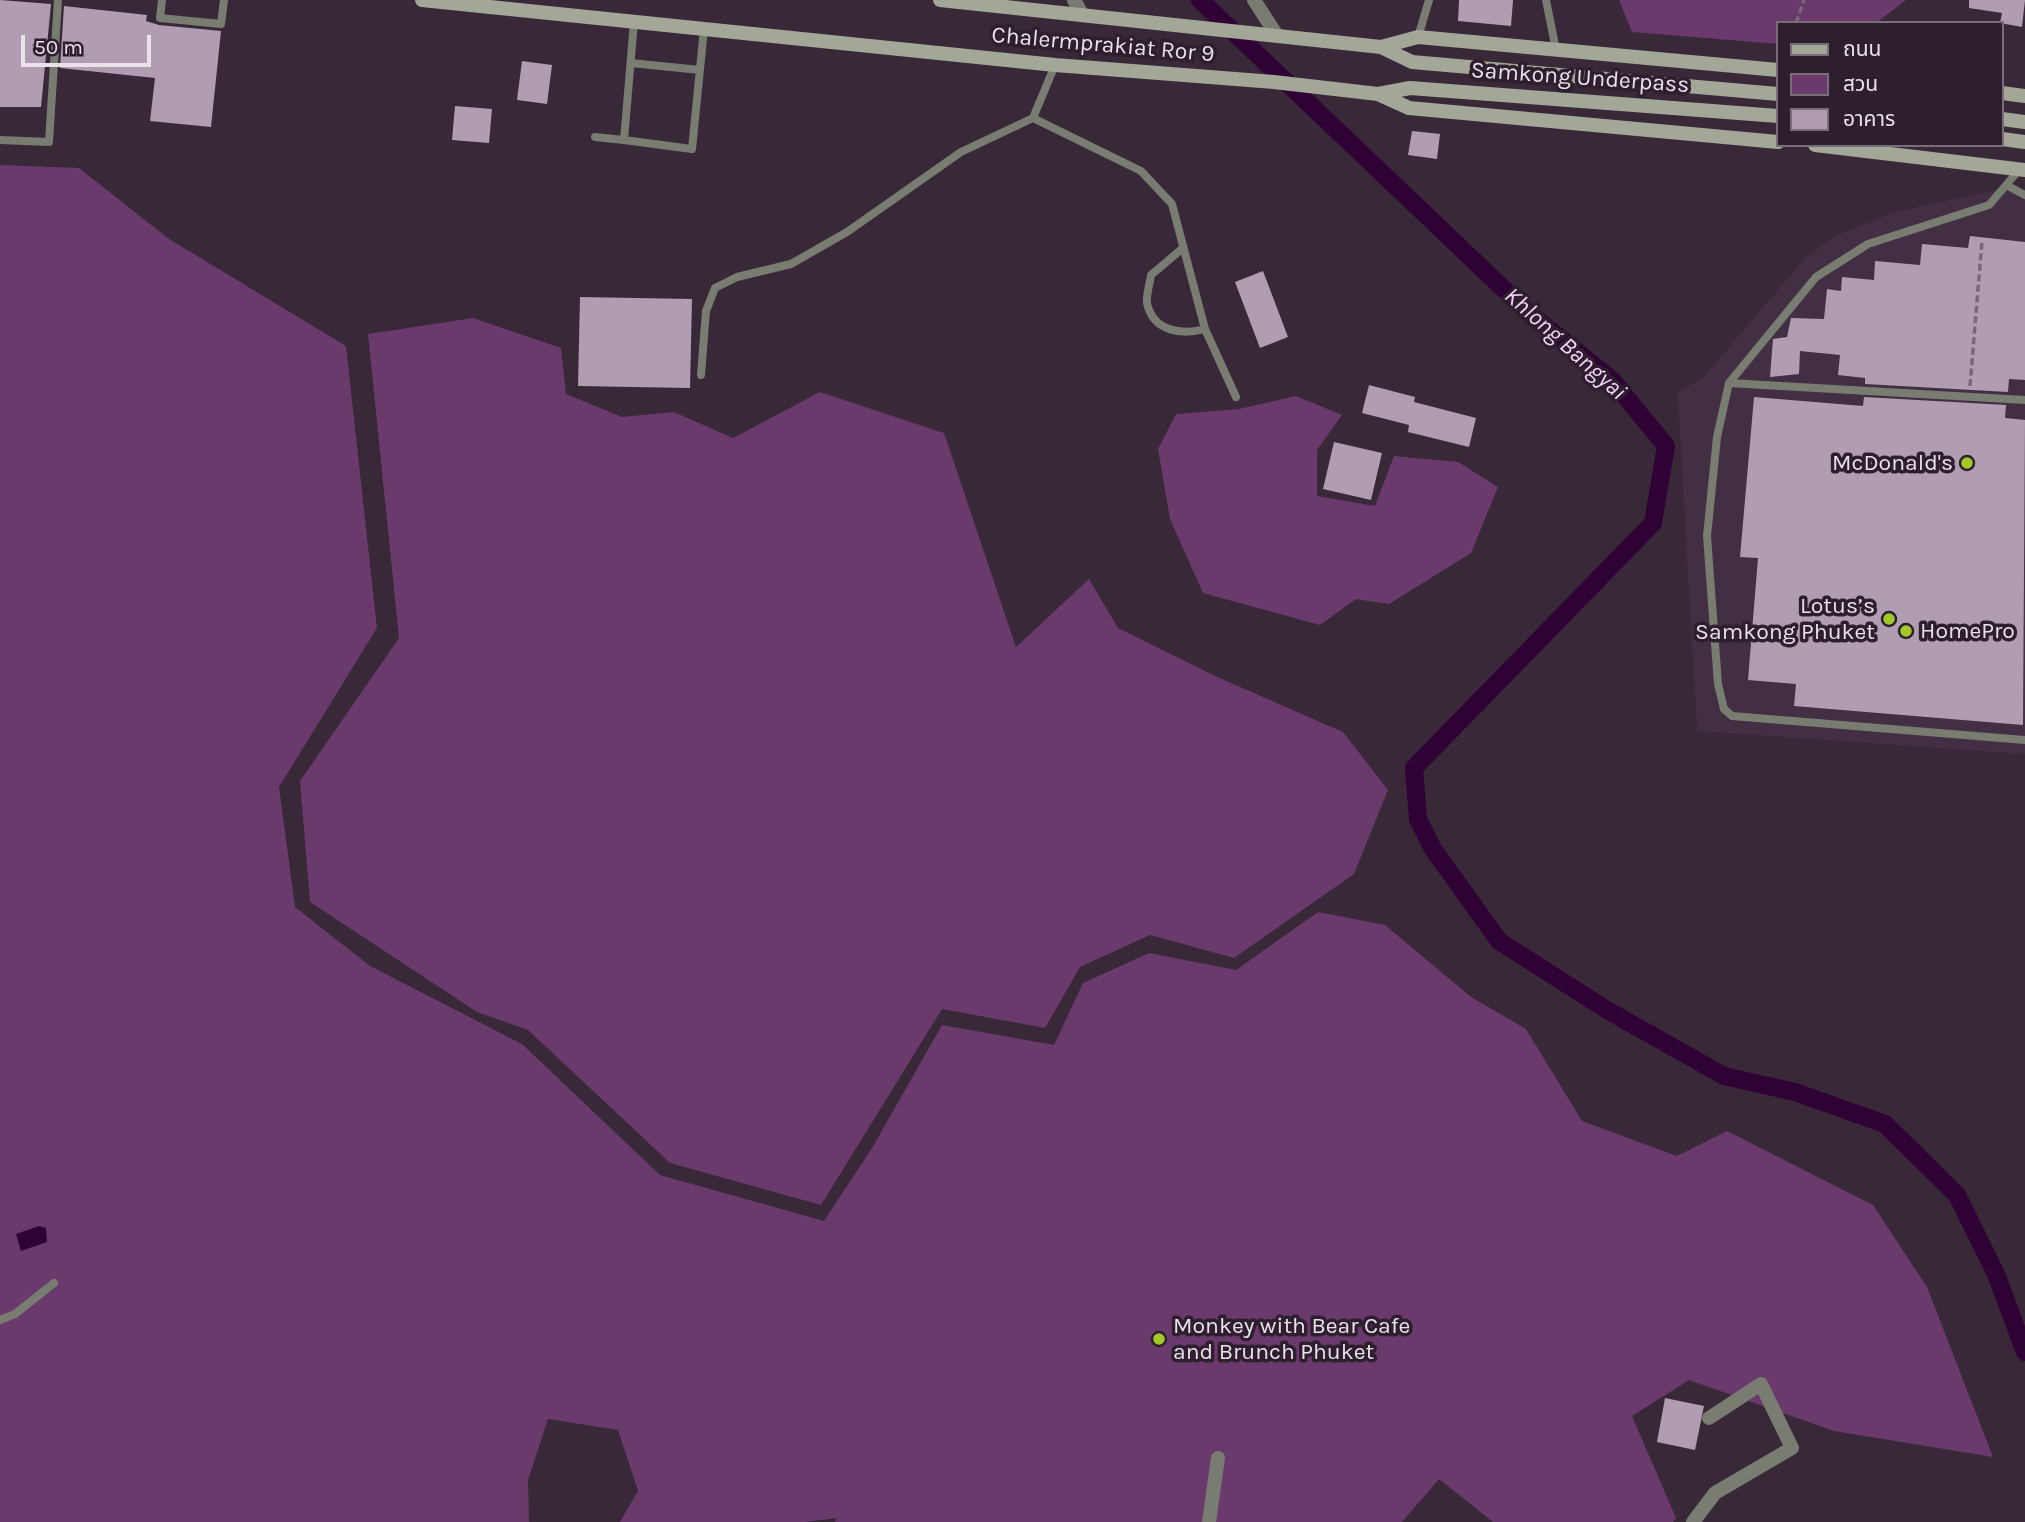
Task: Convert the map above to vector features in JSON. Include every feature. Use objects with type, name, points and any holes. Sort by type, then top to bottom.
[{"type":"main road","name":"Chalermprakiat Ror 9","points":[[422,0],[1055,65],[1274,82],[1378,94],[1409,108],[1776,142]]},
{"type":"main road","name":"Chalermprakiat Ror 9","points":[[940,0],[1381,47],[1418,37],[1776,70]]},
{"type":"main road","name":"Samkong Underpass","points":[[1381,47],[1412,62],[1776,94]]},
{"type":"main road","name":"Samkong Underpass","points":[[1378,94],[1410,88],[1776,116]]},
{"type":"main road","points":[[2004,93],[2025,96]]},
{"type":"main road","points":[[2004,119],[2025,122]]},
{"type":"main road","points":[[2004,139],[2025,142]]},
{"type":"main road","points":[[1832,147],[2022,170]]},
{"type":"street","points":[[1074,0],[1082,14]]},
{"type":"street","points":[[1254,0],[1276,34]]},
{"type":"street","points":[[1693,1522],[1715,1493],[1792,1448],[1761,1384],[1709,1418]]},
{"type":"street","points":[[1209,1522],[1217,1458]]},
{"type":"lane","points":[[0,140],[49,142],[58,0]]},
{"type":"lane","points":[[162,0],[160,18],[221,24],[224,0]]},
{"type":"lane","points":[[1418,37],[1429,0]]},
{"type":"lane","points":[[1546,0],[1556,50]]},
{"type":"lane","points":[[624,140],[635,22]]},
{"type":"lane","points":[[595,138],[692,149],[704,29]]},
{"type":"lane","points":[[631,63],[700,70]]},
{"type":"lane","points":[[701,376],[706,311],[715,288],[737,278],[792,264],[847,232],[961,152],[1033,118],[1055,65]]},
{"type":"lane","points":[[1033,118],[1141,171],[1171,204],[1205,329],[1236,397]]},
{"type":"lane","points":[[2022,170],[1990,205],[1868,244],[1816,277],[1729,383],[1717,437],[1707,536],[1718,684],[1724,709],[1732,716],[2025,740]]},
{"type":"lane","points":[[2008,186],[2025,195]]},
{"type":"lane","points":[[1183,248],[1151,275],[1147,302],[1155,321],[1169,329],[1185,334],[1205,329]]},
{"type":"lane","points":[[1729,383],[2025,400]]},
{"type":"lane","points":[[0,1320],[15,1314],[54,1283]]},
{"type":"path","points":[[1797,21],[1804,0]]},
{"type":"path","points":[[1982,241],[1968,386],[1984,387],[1986,397]]},
{"type":"shaded area","points":[[1996,190],[2025,191],[2025,754],[1697,731],[1678,392],[1703,378],[1804,259],[1833,237],[1894,212]]},
{"type":"shaded area","points":[[39,1226],[46,1228],[47,1242],[21,1251],[16,1234]]},
{"type":"green space","points":[[1619,0],[1906,0],[1879,21],[1776,21],[1776,44],[1632,32]]},
{"type":"green space","points":[[0,165],[79,168],[169,239],[346,346],[377,628],[279,787],[295,907],[370,966],[522,1044],[660,1175],[824,1221],[872,1148],[942,1025],[1054,1045],[1083,983],[1149,953],[1236,970],[1318,912],[1385,925],[1471,997],[1526,1029],[1582,1121],[1677,1156],[1727,1131],[1873,1205],[1927,1287],[1993,1457],[1834,1431],[1689,1380],[1632,1416],[1676,1518],[1673,1522],[1493,1522],[1439,1479],[1402,1522],[835,1522],[837,1518],[805,1522],[620,1522],[638,1491],[618,1430],[548,1419],[528,1480],[529,1522],[0,1522]]},
{"type":"green space","points":[[473,318],[561,348],[566,394],[622,417],[674,412],[733,438],[820,392],[944,433],[1016,647],[1089,579],[1118,628],[1215,676],[1343,732],[1388,790],[1354,874],[1234,958],[1150,935],[1080,967],[1045,1028],[942,1009],[821,1205],[670,1163],[528,1030],[477,1012],[310,902],[300,781],[399,638],[368,334]]},
{"type":"green space","points":[[1296,396],[1342,415],[1317,450],[1317,496],[1375,506],[1394,456],[1458,462],[1498,487],[1471,553],[1389,604],[1356,599],[1320,625],[1203,593],[1170,519],[1158,449],[1176,414],[1239,409]]},
{"type":"building","points":[[0,0],[51,4],[41,107],[0,107]]},
{"type":"building","points":[[1459,0],[1513,0],[1511,26],[1458,21]]},
{"type":"building","points":[[1969,0],[2025,0],[2022,27],[2004,24],[2004,21],[2000,21],[2002,13],[1969,8]]},
{"type":"building","points":[[64,6],[147,15],[146,21],[159,25],[221,31],[211,127],[150,121],[155,78],[60,68]]},
{"type":"building","points":[[522,61],[552,65],[547,104],[517,100]]},
{"type":"building","points":[[455,106],[492,109],[489,143],[452,140]]},
{"type":"building","points":[[1412,131],[1440,134],[1437,159],[1408,155]]},
{"type":"building","points":[[1970,236],[2025,242],[2025,380],[2009,379],[2008,392],[1865,384],[1865,378],[1838,375],[1840,355],[1800,351],[1799,374],[1770,377],[1773,339],[1787,337],[1791,318],[1824,319],[1827,289],[1841,291],[1842,277],[1874,280],[1875,261],[1920,265],[1922,244],[1968,248]]},
{"type":"building","points":[[1263,271],[1288,337],[1260,348],[1235,282]]},
{"type":"building","points":[[580,297],[692,299],[690,388],[578,386]]},
{"type":"building","points":[[1369,385],[1415,397],[1414,402],[1476,418],[1469,447],[1408,432],[1409,425],[1362,413]]},
{"type":"building","name":"Lotus’s Samkong Phuket","points":[[1754,397],[1863,406],[1864,397],[2006,405],[2005,418],[2025,420],[2023,725],[1794,706],[1796,684],[1748,680],[1758,558],[1740,557]]},
{"type":"building","points":[[1334,442],[1382,453],[1371,500],[1323,489]]},
{"type":"building","points":[[1665,1398],[1704,1406],[1695,1450],[1657,1442]]},
{"type":"waterway","name":"Khlong Bangyai","points":[[1200,0],[1530,314],[1612,380],[1666,446],[1653,523],[1414,768],[1418,819],[1433,849],[1499,941],[1607,1010],[1724,1076],[1795,1092],[1885,1124],[1957,1195],[1996,1274],[2025,1352]]},
{"type":"place","name":"McDonald's","points":[[1967,463]]},
{"type":"place","name":"Lotus’s Samkong Phuket","points":[[1889,619]]},
{"type":"place","name":"HomePro","points":[[1906,631]]},
{"type":"place","name":"Monkey with Bear Cafe and Brunch Phuket","points":[[1159,1339]]}]
